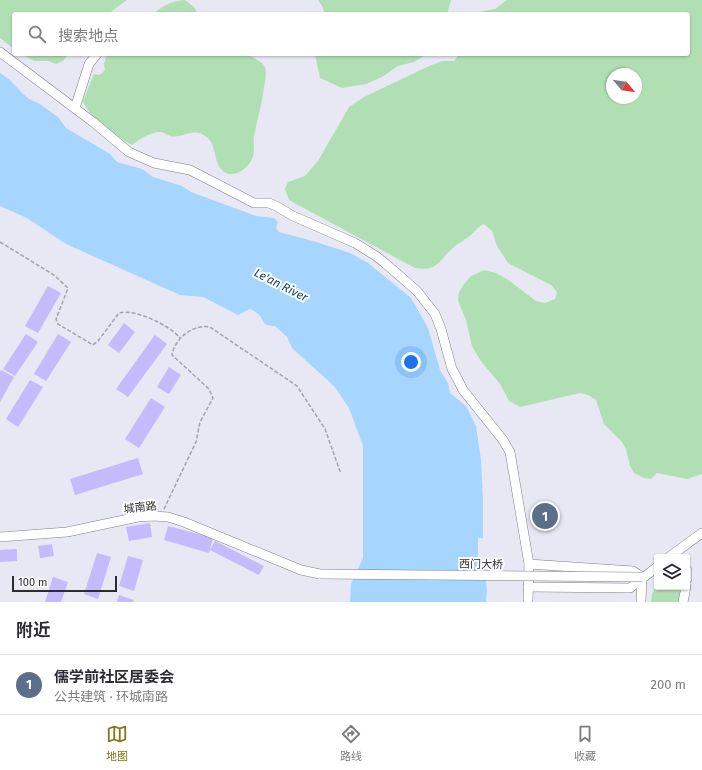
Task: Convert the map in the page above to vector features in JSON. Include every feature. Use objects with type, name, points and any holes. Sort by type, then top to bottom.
[{"type":"street","points":[[0,52],[75,108],[129,152],[154,163],[190,170],[254,203],[269,203],[293,216],[355,243],[376,256],[417,291],[435,314],[441,329],[452,369],[463,390],[503,440],[510,452],[529,564],[528,602]]},
{"type":"street","points":[[75,108],[89,64],[95,56]]},
{"type":"street","name":"城南路","points":[[0,537],[67,532],[138,517],[160,516],[184,522],[301,570],[320,574]]},
{"type":"street","points":[[676,554],[702,533]]},
{"type":"street","points":[[529,564],[633,571],[642,578]]},
{"type":"street","points":[[528,587],[630,588],[654,569]]},
{"type":"street","name":"西门大桥","points":[[320,574],[642,578]]},
{"type":"street","points":[[641,602],[642,578]]},
{"type":"street","points":[[683,602],[685,590]]},
{"type":"path","points":[[0,242],[54,275],[68,288],[56,319],[58,324],[93,345],[98,341],[119,313],[124,312],[147,317],[176,332],[180,338]]},
{"type":"path","points":[[160,516],[196,442],[200,422],[213,398],[209,389],[172,355],[180,338],[195,328],[203,326],[210,327],[297,386],[325,429],[341,474]]},
{"type":"green space","points":[[0,0],[127,0],[111,12],[12,12],[12,47],[0,38]]},
{"type":"green space","points":[[185,0],[194,7],[197,12],[156,12],[176,1]]},
{"type":"green space","points":[[318,0],[451,0],[448,12],[324,12]]},
{"type":"green space","points":[[507,0],[702,0],[702,474],[687,479],[657,473],[651,479],[644,478],[634,473],[630,466],[626,449],[622,442],[604,424],[596,400],[588,395],[580,393],[520,407],[509,401],[500,384],[480,360],[472,346],[466,320],[458,301],[459,292],[471,276],[484,270],[496,273],[507,279],[536,301],[545,303],[555,299],[557,292],[551,285],[508,263],[497,246],[492,231],[484,224],[449,252],[438,264],[429,268],[415,268],[289,200],[285,189],[288,182],[305,176],[318,161],[349,107],[364,97],[429,66],[442,61],[454,61],[458,56],[690,56],[690,12],[479,12],[495,9]]},
{"type":"green space","points":[[25,56],[67,56],[63,61],[56,64],[48,61],[34,61]]},
{"type":"green space","points":[[106,56],[250,56],[258,60],[264,66],[266,74],[254,136],[254,155],[251,161],[244,169],[236,174],[226,173],[217,162],[209,139],[196,133],[170,136],[162,132],[158,132],[138,140],[132,145],[118,136],[97,121],[83,101],[94,74],[100,75],[105,70],[104,64]]},
{"type":"green space","points":[[315,56],[424,56],[414,62],[398,66],[382,77],[366,84],[342,88],[320,78]]},
{"type":"green space","points":[[654,590],[681,590],[679,602],[651,602]]},
{"type":"water","name":"Le'an River","points":[[0,73],[10,80],[29,99],[40,104],[58,117],[66,128],[110,154],[117,162],[142,169],[153,177],[182,186],[191,192],[256,216],[274,218],[278,222],[276,228],[279,232],[350,253],[368,263],[411,298],[428,328],[440,370],[448,383],[450,393],[466,406],[476,426],[481,460],[483,501],[483,538],[478,538],[478,560],[483,561],[487,590],[486,602],[350,602],[351,584],[363,558],[363,446],[349,408],[335,387],[292,348],[287,337],[275,326],[267,325],[254,311],[250,309],[238,315],[203,297],[180,295],[66,244],[27,218],[0,206]]},
{"type":"building","points":[[48,286],[61,293],[38,333],[25,326]]},
{"type":"building","points":[[124,323],[135,332],[119,353],[108,345]]},
{"type":"building","points":[[26,334],[38,342],[15,376],[3,369]]},
{"type":"building","points":[[58,334],[71,342],[46,381],[34,374]]},
{"type":"building","points":[[155,335],[167,344],[128,397],[116,389]]},
{"type":"building","points":[[169,367],[181,375],[169,394],[157,387]]},
{"type":"building","points":[[1,370],[14,377],[0,402],[0,372]]},
{"type":"building","points":[[30,380],[43,387],[18,427],[6,419]]},
{"type":"building","points":[[151,398],[165,407],[139,448],[125,439]]},
{"type":"building","points":[[138,458],[143,474],[75,495],[70,479]]},
{"type":"building","points":[[150,523],[152,537],[129,541],[126,527]]},
{"type":"building","points":[[168,526],[213,538],[209,553],[164,540]]},
{"type":"building","points":[[215,541],[264,566],[259,575],[210,550]]},
{"type":"building","points":[[52,544],[54,556],[40,558],[38,546]]},
{"type":"building","points":[[17,549],[17,561],[0,562],[0,550]]},
{"type":"building","points":[[97,553],[111,557],[98,599],[84,594]]},
{"type":"building","points":[[128,556],[143,560],[134,591],[119,586]]},
{"type":"building","points":[[53,577],[68,582],[61,602],[45,602]]},
{"type":"building","points":[[119,595],[134,600],[133,602],[117,602]]},
{"type":"place","name":"儒学前社区居委会","points":[[545,516]]}]
